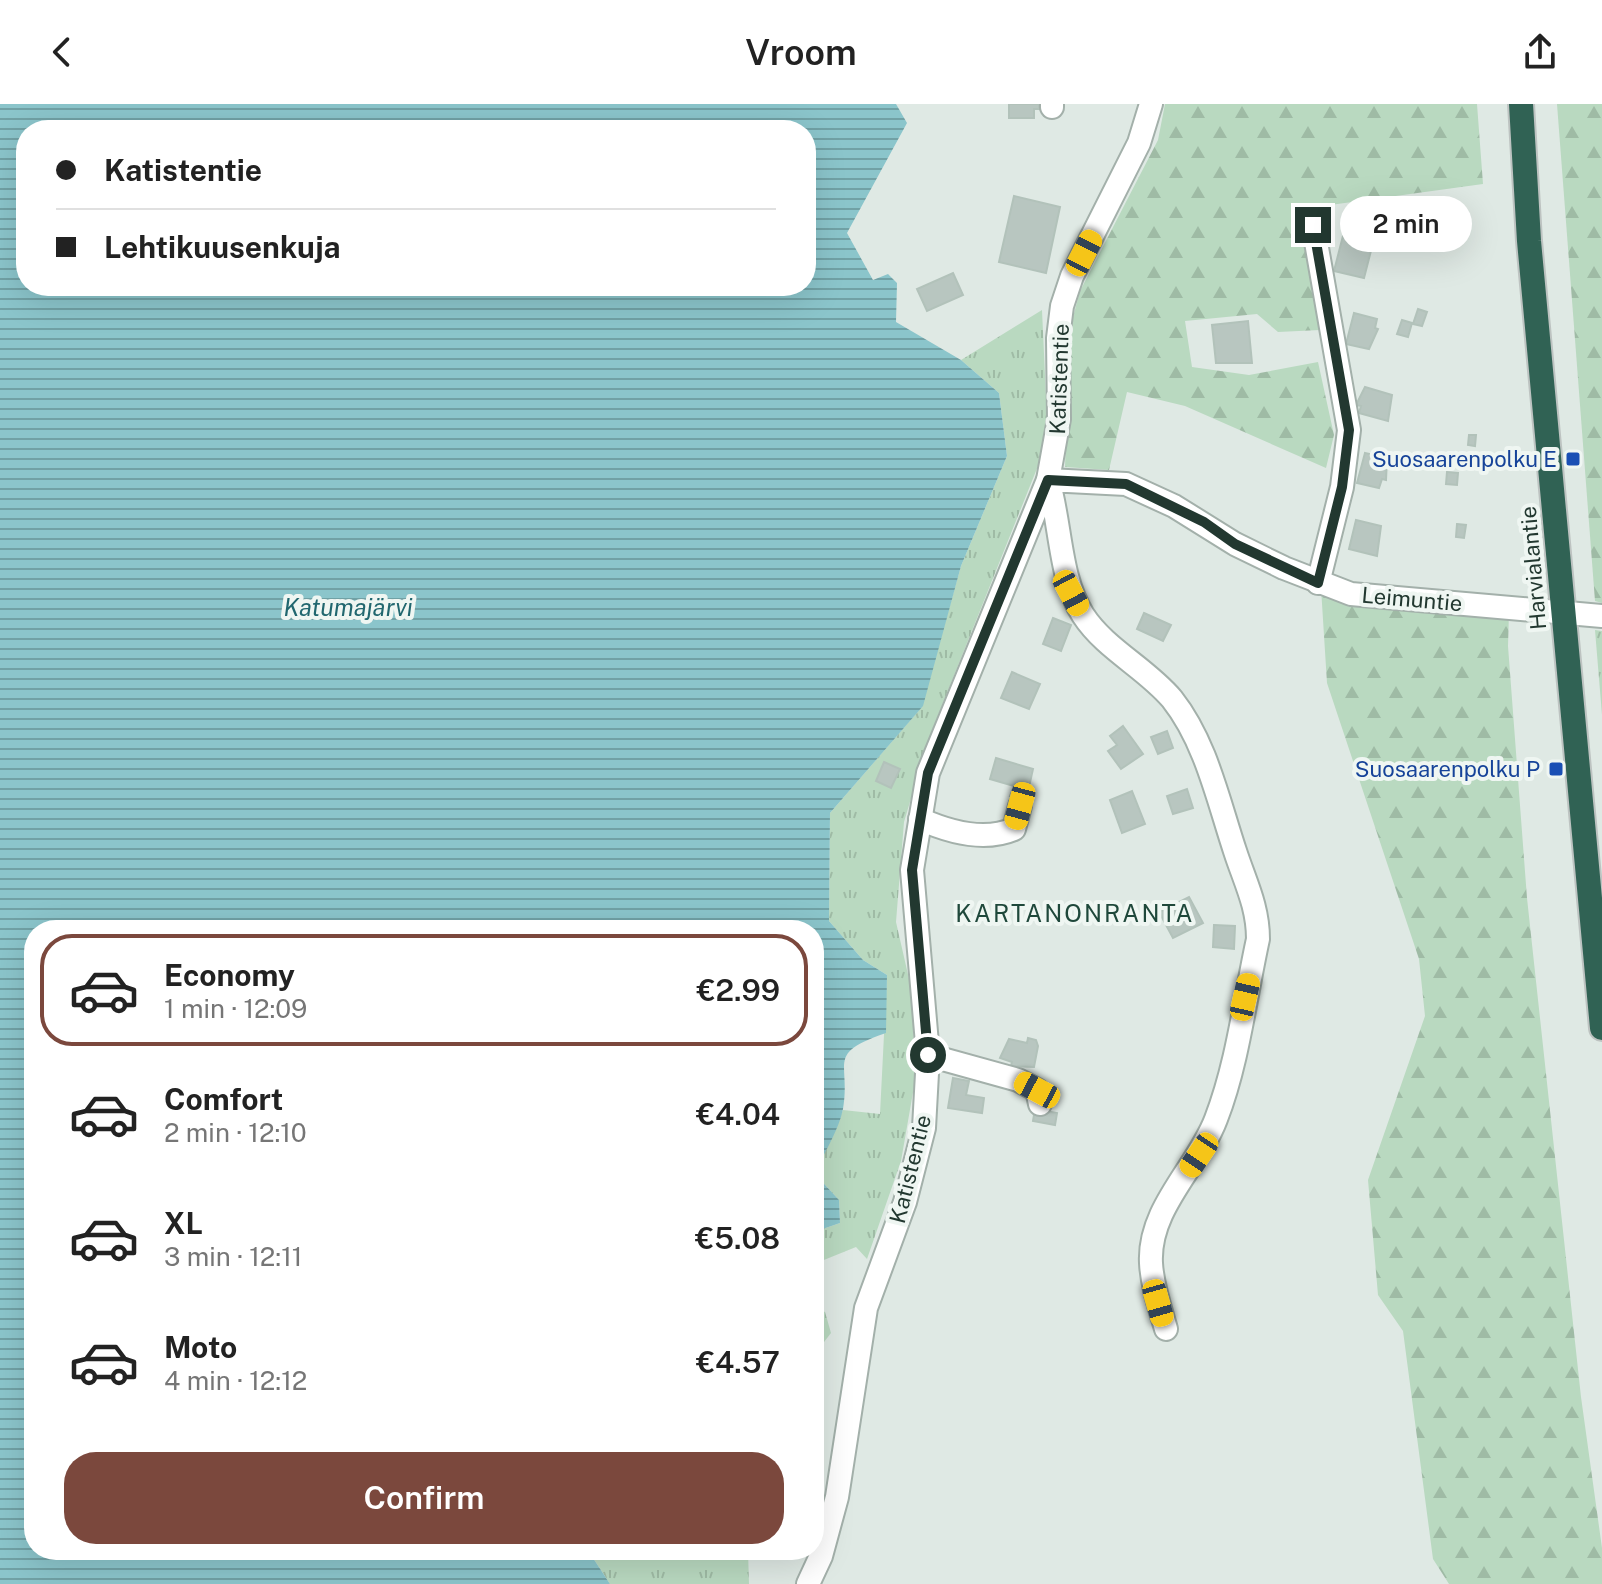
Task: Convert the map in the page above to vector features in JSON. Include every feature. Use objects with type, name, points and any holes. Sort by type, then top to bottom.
[{"type":"highway","name":"Harvialantie","points":[[1521,104],[1529,241],[1602,1028]]},
{"type":"street","name":"Katistentie","points":[[824,1545],[837,1497],[866,1308],[905,1202],[924,1128],[928,1055],[912,870],[928,773],[1048,480],[1059,419],[1058,338],[1062,306],[1072,276],[1139,143],[1151,104]]},
{"type":"street","points":[[1313,225],[1349,430],[1342,487],[1318,583]]},
{"type":"street","name":"Katistentie","points":[[1048,480],[1071,593],[1091,625],[1143,670],[1171,699],[1186,721],[1204,758],[1254,900],[1258,920],[1258,939],[1216,1119],[1199,1155],[1161,1215],[1152,1241],[1151,1263],[1166,1329]]},
{"type":"street","name":"Leimuntie","points":[[1048,480],[1100,481],[1138,489],[1204,522],[1235,544],[1318,583],[1351,594],[1602,616]]},
{"type":"street","points":[[920,819],[957,832],[1000,835],[1014,829],[1020,806]]},
{"type":"street","points":[[928,1055],[1018,1080],[1037,1090],[1040,1104]]},
{"type":"street","name":"Katistentie","points":[[808,1584],[819,1560]]},
{"type":"green space","points":[[1165,104],[1477,104],[1483,184],[1301,209],[1320,330],[1278,332],[1257,314],[1185,321],[1192,367],[1249,375],[1318,362],[1334,435],[1326,468],[1185,406],[1127,392],[1109,470],[1065,467],[1069,355],[1073,317],[1080,291],[1158,140]]},
{"type":"green space","points":[[1557,104],[1602,104],[1602,603],[1595,601]]},
{"type":"green space","points":[[1042,310],[1048,441],[929,738],[904,822],[896,922],[912,992],[915,1081],[901,1161],[867,1259],[856,1247],[824,1260],[824,1229],[840,1223],[839,1200],[824,1184],[824,1153],[843,1110],[880,1114],[887,975],[863,960],[829,921],[830,813],[921,708],[961,566],[1007,456],[999,393],[961,360]]},
{"type":"green space","points":[[1321,588],[1509,612],[1508,646],[1527,898],[1581,1397],[1602,1548],[1602,1584],[1449,1584],[1433,1559],[1403,1331],[1378,1295],[1368,1180],[1425,1016],[1419,959],[1327,683]]},
{"type":"green space","points":[[1595,630],[1602,631],[1602,715]]},
{"type":"green space","points":[[824,1312],[825,1312],[831,1333],[824,1342]]},
{"type":"green space","points":[[594,1560],[748,1560],[749,1584],[610,1584]]},
{"type":"water","name":"Katumajärvi","points":[[0,104],[896,104],[907,123],[847,233],[873,280],[888,274],[897,283],[896,322],[961,360],[999,393],[1007,456],[961,566],[923,706],[830,813],[829,921],[863,960],[887,975],[886,1033],[867,1040],[848,1054],[843,1109],[824,1155],[824,920],[24,920],[24,1560],[594,1560],[610,1584],[0,1584]]},
{"type":"water","name":"Katumajärvi","points":[[824,1184],[839,1200],[840,1223],[824,1229]]},
{"type":"building","points":[[1009,104],[1039,104],[1039,109],[1034,109],[1034,118],[1009,118]]},
{"type":"building","points":[[1014,196],[1060,207],[1046,273],[999,262]]},
{"type":"building","points":[[1345,228],[1375,235],[1364,278],[1334,271]]},
{"type":"building","points":[[953,273],[963,295],[927,311],[917,289]]},
{"type":"building","points":[[1418,309],[1427,312],[1422,326],[1413,324]]},
{"type":"building","points":[[1354,313],[1377,319],[1375,328],[1378,329],[1369,349],[1346,344]]},
{"type":"building","points":[[1402,320],[1412,323],[1408,337],[1397,334]]},
{"type":"building","points":[[1248,321],[1252,363],[1216,363],[1212,325]]},
{"type":"building","points":[[1365,387],[1392,395],[1388,421],[1359,413],[1361,406],[1356,405]]},
{"type":"building","points":[[1469,435],[1476,435],[1475,446],[1468,445]]},
{"type":"building","points":[[1365,453],[1387,458],[1386,480],[1382,479],[1379,488],[1357,483]]},
{"type":"building","points":[[1447,472],[1458,473],[1457,485],[1446,484]]},
{"type":"building","points":[[1356,520],[1381,526],[1377,556],[1349,549]]},
{"type":"building","points":[[1457,524],[1466,525],[1464,538],[1456,537]]},
{"type":"building","points":[[1144,613],[1171,625],[1163,641],[1137,629]]},
{"type":"building","points":[[1053,618],[1071,625],[1061,651],[1043,644]]},
{"type":"building","points":[[1012,672],[1040,684],[1029,709],[1001,698]]},
{"type":"building","points":[[1123,726],[1143,754],[1121,769],[1108,751],[1117,745],[1110,736]]},
{"type":"building","points":[[1167,731],[1173,748],[1158,754],[1151,737]]},
{"type":"building","points":[[996,758],[1033,769],[1025,805],[1010,796],[1014,786],[990,779]]},
{"type":"building","points":[[884,762],[900,769],[891,788],[876,781]]},
{"type":"building","points":[[1187,789],[1193,808],[1173,814],[1167,796]]},
{"type":"building","points":[[1132,791],[1145,824],[1122,833],[1110,800]]},
{"type":"building","points":[[1189,897],[1203,923],[1173,938],[1159,912]]},
{"type":"building","points":[[1214,925],[1235,926],[1234,949],[1213,947]]},
{"type":"building","points":[[1028,1038],[1036,1040],[1038,1046],[1034,1067],[1011,1066],[1012,1062],[1000,1058],[1009,1039],[1027,1043]]},
{"type":"building","points":[[953,1078],[969,1081],[966,1095],[984,1098],[982,1113],[948,1108]]},
{"type":"building","points":[[1035,1109],[1057,1113],[1055,1125],[1033,1121]]},
{"type":"place","name":"Suosaarenpolku E","points":[[1573,459]]},
{"type":"place","name":"Suosaarenpolku P","points":[[1556,769]]},
{"type":"district","name":"KARTANONRANTA","points":[[1075,914]]},
{"type":"route","points":[[928,1055],[912,870],[928,773],[1048,480],[1126,484],[1150,493],[1204,522],[1235,544],[1318,583],[1342,487],[1349,430],[1313,225]]}]
